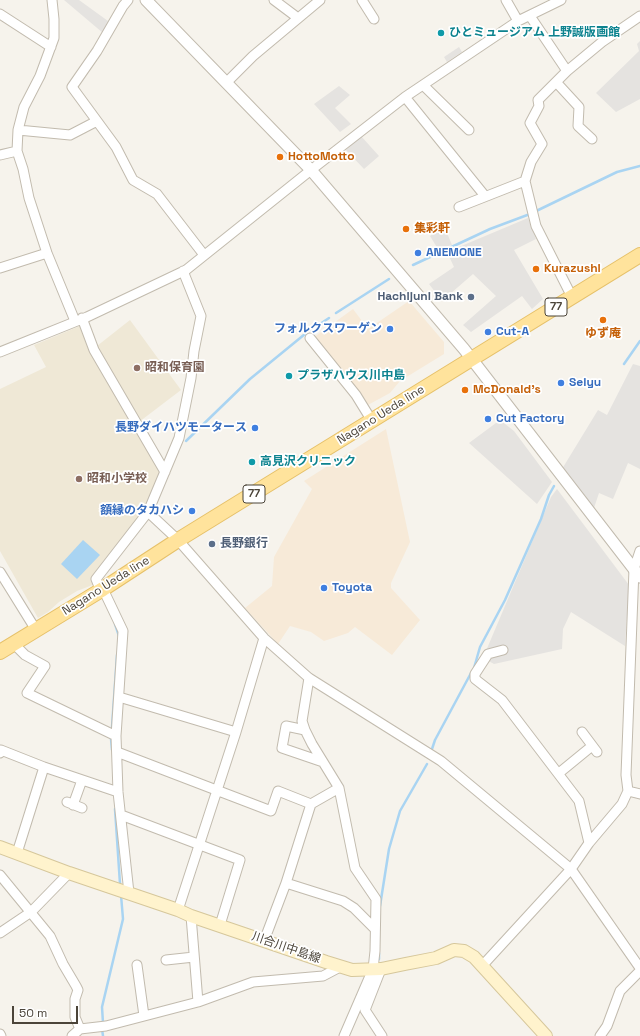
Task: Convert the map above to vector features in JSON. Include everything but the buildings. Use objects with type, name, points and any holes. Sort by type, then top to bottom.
[{"type":"main road","name":"Nagano Ueda line","points":[[0,652],[103,589],[178,540],[640,255]]},
{"type":"main road","name":"川合川中島線","points":[[0,847],[69,873],[178,910],[191,916],[352,970],[377,969],[436,958],[454,950],[464,950],[474,957],[546,1036]]},
{"type":"street","points":[[52,0],[54,38],[40,76],[24,108],[18,130],[17,151],[23,169],[29,198],[47,253],[94,350],[165,472]]},
{"type":"street","points":[[128,0],[97,51],[72,87],[116,147],[133,180],[157,194],[204,255]]},
{"type":"street","points":[[146,0],[311,170],[473,359],[637,573]]},
{"type":"street","points":[[274,0],[298,18]]},
{"type":"street","points":[[227,82],[253,56],[320,0]]},
{"type":"street","points":[[362,0],[374,19]]},
{"type":"street","points":[[506,0],[518,21]]},
{"type":"street","points":[[0,352],[79,320],[183,271],[405,97],[518,21],[561,0]]},
{"type":"street","points":[[0,14],[51,47]]},
{"type":"street","points":[[530,16],[567,71]]},
{"type":"street","points":[[572,297],[536,226],[525,181],[531,162],[542,144],[530,123],[539,106],[538,100],[567,71],[602,42],[640,16]]},
{"type":"street","points":[[556,82],[579,106],[578,126],[592,139]]},
{"type":"street","points":[[423,85],[469,130]]},
{"type":"street","points":[[405,97],[485,196]]},
{"type":"street","points":[[18,130],[70,135],[97,121]]},
{"type":"street","points":[[0,155],[17,151]]},
{"type":"street","points":[[459,207],[525,181]]},
{"type":"street","points":[[0,268],[47,253]]},
{"type":"street","points":[[129,893],[118,792],[116,736],[123,631],[103,589],[98,584],[96,579],[148,512],[179,438],[191,378],[200,316],[183,271]]},
{"type":"street","points":[[310,338],[356,395],[372,421]]},
{"type":"street","points":[[148,512],[178,540],[264,638],[308,678],[441,761],[571,869],[640,970],[620,991],[607,1026],[600,1036]]},
{"type":"street","points":[[482,966],[571,869],[589,843],[622,804],[628,791],[626,775],[637,573],[640,552]]},
{"type":"street","points":[[0,572],[36,630]]},
{"type":"street","points":[[178,910],[236,732],[264,638]]},
{"type":"street","points":[[14,644],[25,655],[45,666],[27,693],[116,736]]},
{"type":"street","points":[[503,650],[488,654],[475,674],[475,679],[502,700],[579,801],[589,843]]},
{"type":"street","points":[[308,678],[302,721],[305,730],[339,788],[355,868],[376,899],[375,929],[377,969],[365,1010],[382,1036]]},
{"type":"street","points":[[119,696],[236,732]]},
{"type":"street","points":[[305,730],[286,726],[282,748],[323,762]]},
{"type":"street","points":[[559,773],[595,749],[582,732]]},
{"type":"street","points":[[0,753],[1,750],[44,767],[118,792]]},
{"type":"street","points":[[117,752],[271,811],[278,792],[311,804]]},
{"type":"street","points":[[16,853],[44,767]]},
{"type":"street","points":[[74,805],[82,780]]},
{"type":"street","points":[[264,941],[286,883],[311,804],[339,788]]},
{"type":"street","points":[[628,791],[640,794]]},
{"type":"street","points":[[121,815],[240,860],[220,925]]},
{"type":"street","points":[[0,933],[32,912],[69,873]]},
{"type":"street","points":[[0,875],[32,912],[50,936],[63,964],[76,986],[78,990],[75,1005],[76,1017],[80,1029]]},
{"type":"street","points":[[286,883],[343,901],[354,908],[375,929]]},
{"type":"street","points":[[191,916],[198,1002]]},
{"type":"street","points":[[166,960],[194,957]]},
{"type":"street","points":[[137,965],[144,1016]]},
{"type":"street","points":[[72,1036],[80,1029],[106,1026],[198,1002],[253,982],[323,976],[340,967]]},
{"type":"street","points":[[344,1036],[377,969]]},
{"type":"shaded area","points":[[64,0],[79,0],[108,21],[103,33]]},
{"type":"shaded area","points":[[640,41],[640,99],[616,112],[596,93],[639,51],[637,44]]},
{"type":"shaded area","points":[[459,47],[462,52],[447,62],[444,57]]},
{"type":"shaded area","points":[[339,86],[350,95],[335,108],[351,124],[340,132],[314,104]]},
{"type":"shaded area","points":[[361,136],[379,156],[364,169],[346,150]]},
{"type":"shaded area","points":[[528,218],[536,239],[514,250],[543,299],[532,309],[522,296],[471,332],[463,325],[496,296],[473,274],[442,301],[429,284],[454,267],[447,252]]},
{"type":"shaded area","points":[[444,226],[452,245],[438,249],[430,236]]},
{"type":"shaded area","points":[[409,301],[444,342],[444,354],[400,381],[390,393],[366,406],[313,338],[353,309],[368,329]]},
{"type":"shaded area","name":"昭和保育園","points":[[130,320],[181,390],[139,422],[97,346]]},
{"type":"shaded area","name":"昭和小学校","points":[[80,326],[162,471],[143,515],[95,584],[77,591],[59,602],[48,612],[38,618],[0,551],[0,389],[46,367],[34,345]]},
{"type":"shaded area","points":[[633,364],[640,366],[640,469],[628,463],[613,499],[599,493],[594,508],[562,469],[598,410],[607,415]]},
{"type":"shaded area","points":[[500,420],[514,431],[552,482],[537,504],[469,443]]},
{"type":"shaded area","points":[[386,429],[410,542],[391,583],[391,588],[420,620],[392,655],[355,627],[348,633],[324,641],[311,632],[290,626],[278,644],[245,608],[272,586],[274,557],[312,489],[304,481]]},
{"type":"shaded area","points":[[557,489],[629,585],[625,646],[571,612],[563,629],[562,649],[494,664],[483,658],[551,497]]},
{"type":"water","points":[[83,540],[100,555],[77,579],[61,564]]},
{"type":"waterway","points":[[413,265],[490,229],[530,214],[617,172],[640,166]]},
{"type":"waterway","points":[[336,313],[389,279]]},
{"type":"waterway","points":[[311,330],[329,318]]},
{"type":"waterway","points":[[186,441],[250,379],[305,334]]},
{"type":"waterway","points":[[624,364],[640,341]]},
{"type":"waterway","points":[[474,668],[480,647],[505,600],[554,486]]},
{"type":"waterway","points":[[115,624],[119,636]]},
{"type":"waterway","points":[[112,727],[117,655]]},
{"type":"waterway","points":[[432,749],[435,740],[471,673]]},
{"type":"waterway","points":[[111,739],[112,750]]},
{"type":"waterway","points":[[380,906],[389,849],[400,811],[427,764]]},
{"type":"waterway","points":[[115,809],[120,884]]},
{"type":"waterway","points":[[103,1023],[102,1007],[123,919],[121,895]]},
{"type":"waterway","points":[[379,953],[379,959]]},
{"type":"waterway","points":[[102,1029],[103,1036]]},
{"type":"place","name":"ひとミュージアム 上野誠版画館","points":[[441,33]]},
{"type":"place","name":"HottoMotto","points":[[280,157]]},
{"type":"place","name":"集彩軒","points":[[406,229]]},
{"type":"place","name":"ANEMONE","points":[[418,253]]},
{"type":"place","name":"Kurazushi","points":[[536,269]]},
{"type":"place","name":"Hachijuni Bank","points":[[471,297]]},
{"type":"place","name":"ゆず庵","points":[[603,320]]},
{"type":"place","name":"フォルクスワーゲン","points":[[390,329]]},
{"type":"place","name":"Cut-A","points":[[488,332]]},
{"type":"place","name":"昭和保育園","points":[[137,368]]},
{"type":"place","name":"プラザハウス川中島","points":[[289,376]]},
{"type":"place","name":"Seiyu","points":[[561,383]]},
{"type":"place","name":"McDonald's","points":[[465,390]]},
{"type":"place","name":"Cut Factory","points":[[488,419]]},
{"type":"place","name":"長野ダイハツモータース","points":[[255,428]]},
{"type":"place","name":"高見沢クリニック","points":[[252,462]]},
{"type":"place","name":"昭和小学校","points":[[79,479]]},
{"type":"place","name":"額縁のタカハシ","points":[[192,511]]},
{"type":"place","name":"長野銀行","points":[[212,544]]},
{"type":"place","name":"Toyota","points":[[324,588]]}]
